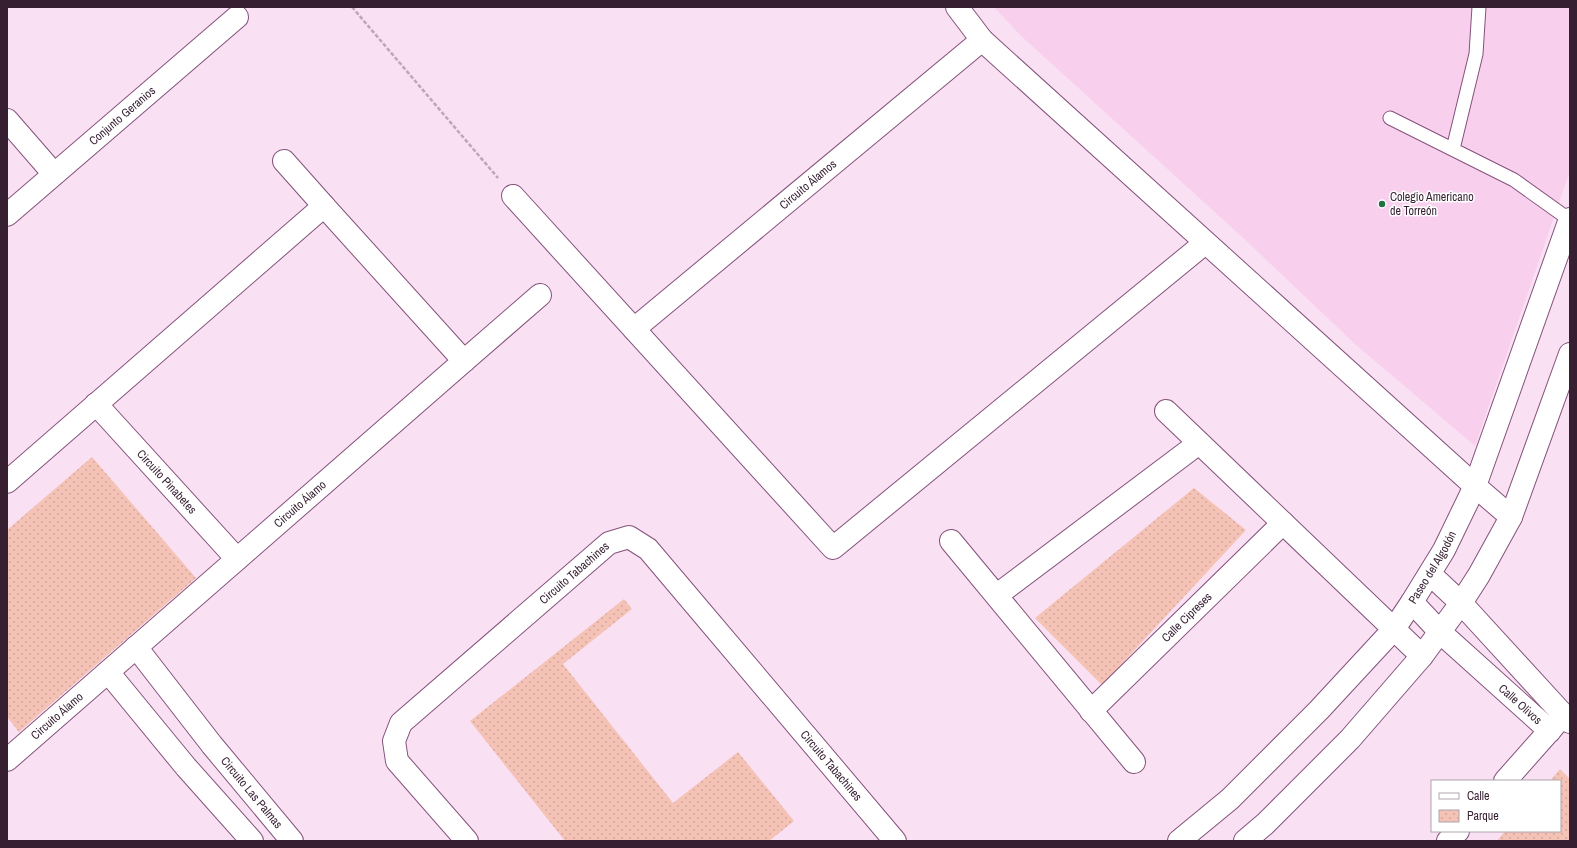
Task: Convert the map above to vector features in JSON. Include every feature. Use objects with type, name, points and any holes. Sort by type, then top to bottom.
[{"type":"street","points":[[957,7],[982,40],[1205,243],[1511,517]]},
{"type":"street","name":"Conjunto Geranios","points":[[7,215],[237,17]]},
{"type":"street","name":"Circuito Álamos","points":[[634,329],[982,40]]},
{"type":"street","points":[[7,120],[54,174]]},
{"type":"street","points":[[284,161],[464,361]]},
{"type":"street","points":[[513,196],[833,548],[1205,243]]},
{"type":"street","points":[[7,482],[324,206]]},
{"type":"street","name":"Paseo del Algodón","points":[[1179,841],[1235,793],[1319,710],[1394,629],[1430,574],[1444,550],[1475,486],[1570,220]]},
{"type":"street","name":"Circuito Álamo","points":[[10,752],[108,672],[540,295]]},
{"type":"street","points":[[1245,841],[1265,824],[1350,739],[1422,656],[1461,603],[1479,575],[1511,517],[1570,354]]},
{"type":"street","name":"Circuito Pinabetes","points":[[96,404],[237,559]]},
{"type":"street","points":[[1166,412],[1422,656]]},
{"type":"street","points":[[997,595],[1199,443]]},
{"type":"street","name":"Calle Cipreses","points":[[1091,711],[1283,523]]},
{"type":"street","name":"Circuito Tabachines","points":[[467,841],[397,761],[394,741],[402,723],[609,544],[629,537],[648,549],[895,841]]},
{"type":"street","points":[[951,541],[1134,762]]},
{"type":"street","name":"Calle Olivos","points":[[1430,574],[1461,603],[1561,723]]},
{"type":"street","name":"Calle Olivos","points":[[1412,602],[1440,632],[1561,723]]},
{"type":"street","name":"Circuito Las Palmas","points":[[136,647],[212,745],[292,841]]},
{"type":"street","points":[[108,672],[186,767],[252,841]]},
{"type":"street","name":"Calle Olivos","points":[[1506,780],[1561,723]]},
{"type":"street","points":[[1448,841],[1457,832]]},
{"type":"lane","points":[[1453,149],[1476,54],[1479,7]]},
{"type":"lane","points":[[1390,118],[1514,180],[1570,220]]},
{"type":"path","points":[[352,7],[513,196]]},
{"type":"shaded area","name":"Colegio Americano de Torreón","points":[[994,7],[1570,7],[1570,171],[1475,446],[1356,345],[1241,236],[1020,35]]},
{"type":"green space","points":[[92,457],[196,578],[19,732],[7,717],[7,530]]},
{"type":"green space","points":[[1194,488],[1246,530],[1102,685],[1035,618]]},
{"type":"green space","points":[[624,599],[632,609],[563,664],[673,803],[738,752],[794,821],[769,841],[565,841],[470,721]]},
{"type":"green space","points":[[1560,769],[1570,779],[1570,841],[1497,841],[1504,832],[1561,832],[1561,780],[1551,780]]},
{"type":"place","name":"Colegio Americano de Torreón","points":[[1382,204]]}]
